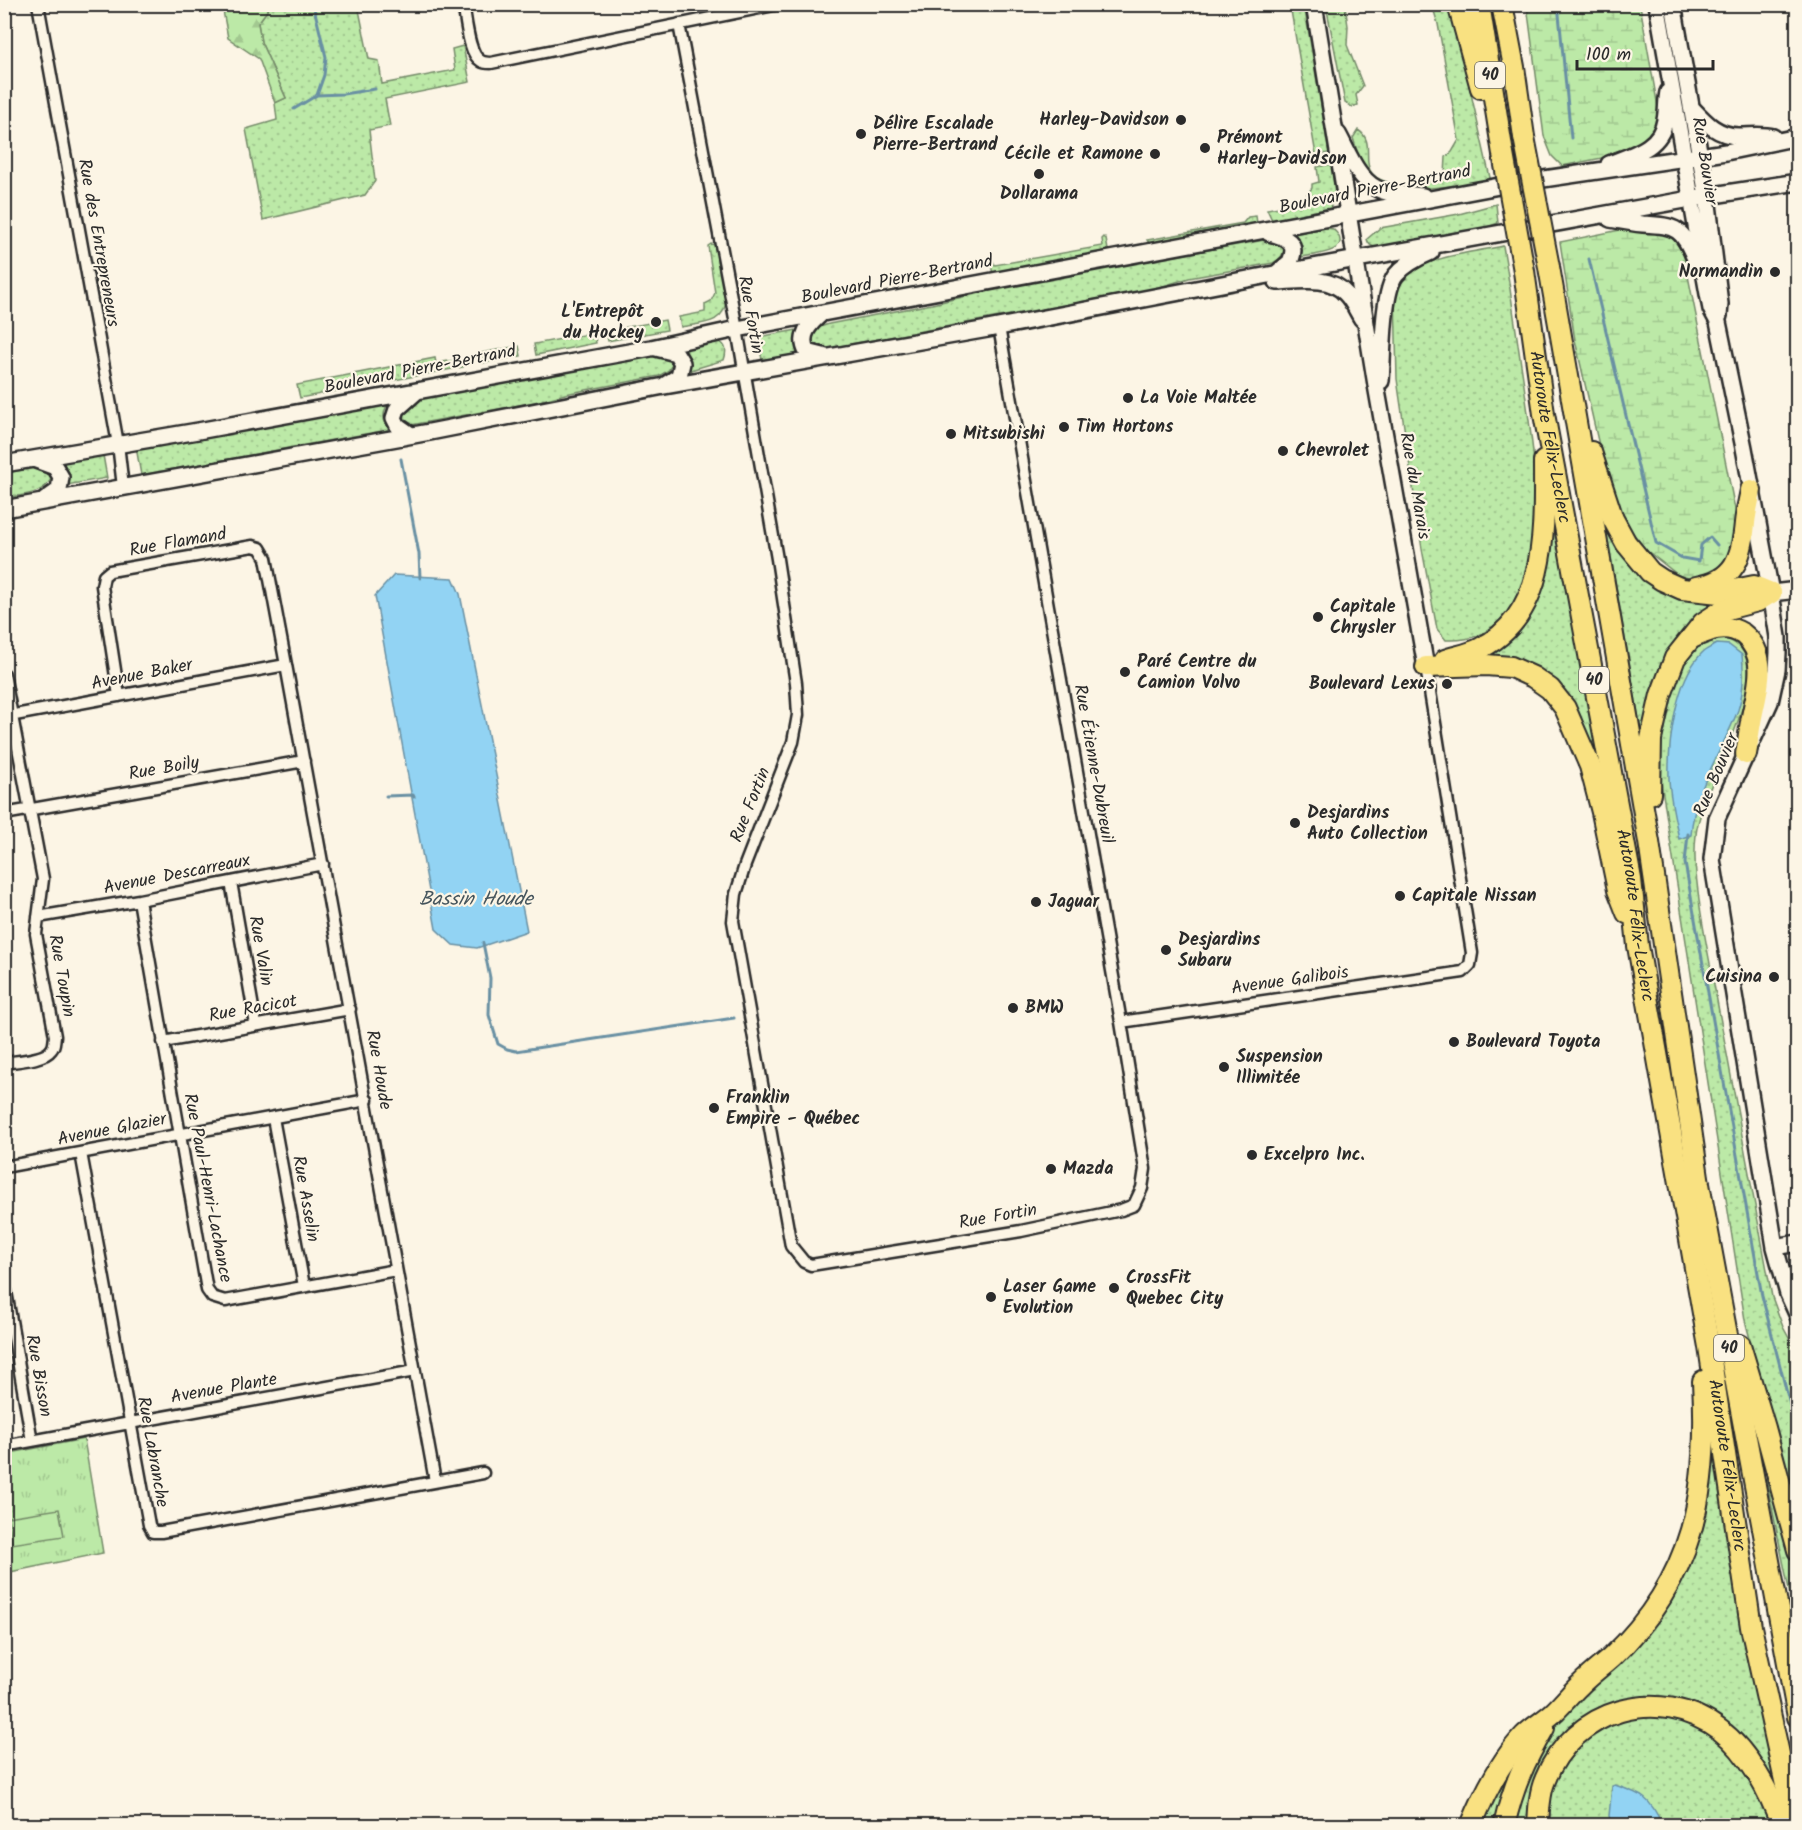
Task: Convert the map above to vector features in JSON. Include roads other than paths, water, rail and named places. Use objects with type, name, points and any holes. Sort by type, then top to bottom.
[{"type":"highway","points":[[1458,4],[1488,110],[1502,150]]},
{"type":"highway","name":"Autoroute Félix-Leclerc","points":[[1479,4],[1524,271],[1544,414],[1631,879],[1638,946],[1709,1347],[1751,1628],[1795,1826]]},
{"type":"highway","name":"Autoroute Félix-Leclerc","points":[[1502,4],[1649,842],[1699,1184],[1721,1293],[1758,1511],[1797,1717]]},
{"type":"highway","points":[[1512,4],[1514,67]]},
{"type":"highway","points":[[1567,369],[1613,519],[1626,543],[1650,572],[1682,589],[1719,593],[1754,586],[1771,593]]},
{"type":"highway","points":[[1426,666],[1480,649],[1499,636],[1516,619],[1526,602],[1540,557],[1544,530],[1544,414]]},
{"type":"highway","points":[[1682,589],[1714,582],[1734,567],[1738,561],[1743,541],[1751,490]]},
{"type":"highway","points":[[1649,842],[1651,738],[1661,695],[1676,658],[1703,623],[1723,610],[1758,601],[1771,593]]},
{"type":"highway","points":[[1689,639],[1716,628],[1727,628],[1740,632],[1755,649],[1760,671],[1746,754]]},
{"type":"highway","points":[[1426,666],[1486,665],[1511,668],[1533,677],[1550,689],[1565,708],[1590,766],[1618,890],[1638,946]]},
{"type":"highway","points":[[1687,1093],[1719,1233],[1743,1356],[1765,1428],[1797,1550]]},
{"type":"highway","points":[[1471,1826],[1480,1802],[1510,1754],[1525,1736],[1553,1713],[1638,1630],[1660,1600],[1680,1564],[1694,1523],[1703,1472],[1705,1420],[1702,1365],[1709,1347]]},
{"type":"highway","points":[[1538,1826],[1539,1804],[1545,1780],[1558,1756],[1572,1738],[1590,1724],[1612,1713],[1635,1706],[1656,1706],[1678,1710],[1700,1718],[1720,1730],[1751,1764],[1767,1790],[1782,1826]]},
{"type":"highway","points":[[1504,1826],[1518,1775],[1553,1713]]},
{"type":"main road","name":"Rue du Marais","points":[[1314,4],[1347,215],[1426,666]]},
{"type":"main road","name":"Rue Bouvier","points":[[1657,4],[1670,77],[1707,196],[1720,304],[1718,322]]},
{"type":"main road","name":"Rue Bouvier","points":[[1673,4],[1691,107],[1693,157],[1691,200],[1711,309],[1718,322],[1778,637],[1777,670],[1770,702],[1717,818],[1712,859],[1775,1247],[1788,1294],[1797,1316]]},
{"type":"main road","points":[[1589,172],[1650,147],[1660,136],[1665,120],[1670,77]]},
{"type":"main road","points":[[1691,107],[1708,126],[1722,133],[1791,138]]},
{"type":"main road","points":[[1333,126],[1362,176],[1376,188],[1393,193],[1438,198]]},
{"type":"main road","name":"Boulevard Pierre-Bertrand","points":[[4,464],[651,348],[736,329],[1510,184],[1693,157],[1791,138]]},
{"type":"main road","points":[[4,509],[659,387],[999,327],[1274,274],[1707,196],[1797,182]]},
{"type":"main road","points":[[1594,218],[1656,224],[1676,230],[1691,248],[1708,294]]},
{"type":"main road","points":[[1262,231],[1286,238],[1293,250],[1290,262],[1274,274]]},
{"type":"main road","points":[[1380,402],[1389,289],[1396,275],[1417,258],[1450,243]]},
{"type":"main road","points":[[1215,286],[1326,281],[1338,286],[1347,295],[1366,326]]},
{"type":"main road","points":[[822,314],[808,328],[803,342],[807,352],[828,357]]},
{"type":"main road","points":[[651,348],[676,353],[682,363],[679,375],[659,387]]},
{"type":"main road","points":[[411,435],[398,426],[394,418],[397,409],[418,391]]},
{"type":"main road","points":[[33,459],[55,467],[61,477],[57,493],[40,502]]},
{"type":"main road","points":[[1771,593],[1797,590]]},
{"type":"main road","points":[[1775,1247],[1797,1243]]},
{"type":"street","name":"Rue des Entrepreneurs","points":[[38,4],[118,444],[123,487]]},
{"type":"street","points":[[463,4],[471,47],[481,61],[491,63],[779,4]]},
{"type":"street","name":"Rue Fortin","points":[[679,24],[779,570],[796,683],[798,715],[794,742],[745,865],[736,894],[733,921],[792,1246],[804,1262],[811,1265],[1020,1231],[1121,1210],[1134,1205]]},
{"type":"street","name":"Rue Étienne-Dubreuil","points":[[999,327],[1145,1169],[1143,1188],[1134,1205]]},
{"type":"street","name":"Rue Flamand","points":[[119,696],[102,586],[104,576],[110,571],[253,546],[260,548],[266,558],[286,665]]},
{"type":"street","name":"Avenue Baker","points":[[8,717],[286,665]]},
{"type":"street","name":"Rue Houde","points":[[286,665],[435,1481]]},
{"type":"street","name":"Rue du Marais","points":[[1426,666],[1472,953],[1470,965],[1463,972]]},
{"type":"street","name":"Rue Toupin","points":[[4,674],[8,717],[30,809],[43,879],[36,934],[55,1036],[51,1052],[42,1057],[4,1064]]},
{"type":"street","name":"Rue Boily","points":[[4,814],[304,761]]},
{"type":"street","name":"Avenue Descarreaux","points":[[38,917],[323,864]]},
{"type":"street","name":"Rue Valin","points":[[231,882],[256,1025]]},
{"type":"street","name":"Rue Paul-Henri-Lachance","points":[[139,900],[207,1290],[212,1297],[225,1301],[396,1270]]},
{"type":"street","name":"Avenue Galibois","points":[[1121,1023],[1463,972]]},
{"type":"street","name":"Rue Racicot","points":[[163,1042],[350,1009]]},
{"type":"street","name":"Avenue Glazier","points":[[4,1167],[367,1100]]},
{"type":"street","name":"Rue Asselin","points":[[273,1118],[303,1286]]},
{"type":"street","name":"Rue Labranche","points":[[81,1153],[149,1526],[153,1532],[483,1473]]},
{"type":"street","name":"Rue Bisson","points":[[4,1280],[32,1441]]},
{"type":"street","name":"Avenue Plante","points":[[4,1446],[415,1371]]},
{"type":"water","name":"Bassin Houde","points":[[394,575],[453,578],[460,594],[527,931],[477,948],[453,945],[436,929],[375,596]]},
{"type":"water","points":[[1717,644],[1729,645],[1742,655],[1741,696],[1732,726],[1697,802],[1691,835],[1679,839],[1669,779],[1670,748],[1675,713],[1679,696],[1692,666],[1703,652]]},
{"type":"water","points":[[1615,1785],[1645,1798],[1662,1825],[1612,1825],[1609,1816],[1612,1786]]},
{"type":"waterway","points":[[294,109],[317,95],[324,75],[326,57],[313,4]]},
{"type":"waterway","points":[[1558,4],[1571,138]]},
{"type":"waterway","points":[[317,95],[375,89]]},
{"type":"waterway","points":[[1589,259],[1656,543],[1682,558],[1699,561],[1701,545],[1710,537],[1717,545]]},
{"type":"waterway","points":[[401,459],[419,554],[420,578]]},
{"type":"waterway","points":[[386,796],[413,795],[414,797]]},
{"type":"waterway","points":[[1688,834],[1685,863],[1762,1296],[1798,1436]]},
{"type":"waterway","points":[[483,943],[490,978],[489,1015],[498,1044],[507,1049],[516,1051],[734,1018]]},
{"type":"place","name":"Harley-Davidson","points":[[1181,120]]},
{"type":"place","name":"Délire Escalade Pierre-Bertrand","points":[[861,134]]},
{"type":"place","name":"Prémont Harley-Davidson","points":[[1205,148]]},
{"type":"place","name":"Cécile et Ramone","points":[[1155,154]]},
{"type":"place","name":"Dollarama","points":[[1039,174]]},
{"type":"place","name":"Normandin","points":[[1775,272]]},
{"type":"place","name":"L'Entrepôt du Hockey","points":[[656,322]]},
{"type":"place","name":"La Voie Maltée","points":[[1128,398]]},
{"type":"place","name":"Tim Hortons","points":[[1064,427]]},
{"type":"place","name":"Mitsubishi","points":[[951,434]]},
{"type":"place","name":"Chevrolet","points":[[1283,451]]},
{"type":"place","name":"Capitale Chrysler","points":[[1318,617]]},
{"type":"place","name":"Paré Centre du Camion Volvo","points":[[1125,672]]},
{"type":"place","name":"Boulevard Lexus","points":[[1447,684]]},
{"type":"place","name":"Desjardins Auto Collection","points":[[1295,823]]},
{"type":"place","name":"Capitale Nissan","points":[[1400,896]]},
{"type":"place","name":"Jaguar","points":[[1036,902]]},
{"type":"place","name":"Desjardins Subaru","points":[[1166,950]]},
{"type":"place","name":"Cuisina","points":[[1774,977]]},
{"type":"place","name":"BMW","points":[[1013,1008]]},
{"type":"place","name":"Boulevard Toyota","points":[[1454,1042]]},
{"type":"place","name":"Suspension Illimitée","points":[[1224,1067]]},
{"type":"place","name":"Franklin Empire - Québec","points":[[714,1108]]},
{"type":"place","name":"Excelpro Inc.","points":[[1252,1155]]},
{"type":"place","name":"Mazda","points":[[1051,1169]]},
{"type":"place","name":"CrossFit Quebec City","points":[[1114,1288]]},
{"type":"place","name":"Laser Game Evolution","points":[[991,1297]]}]
